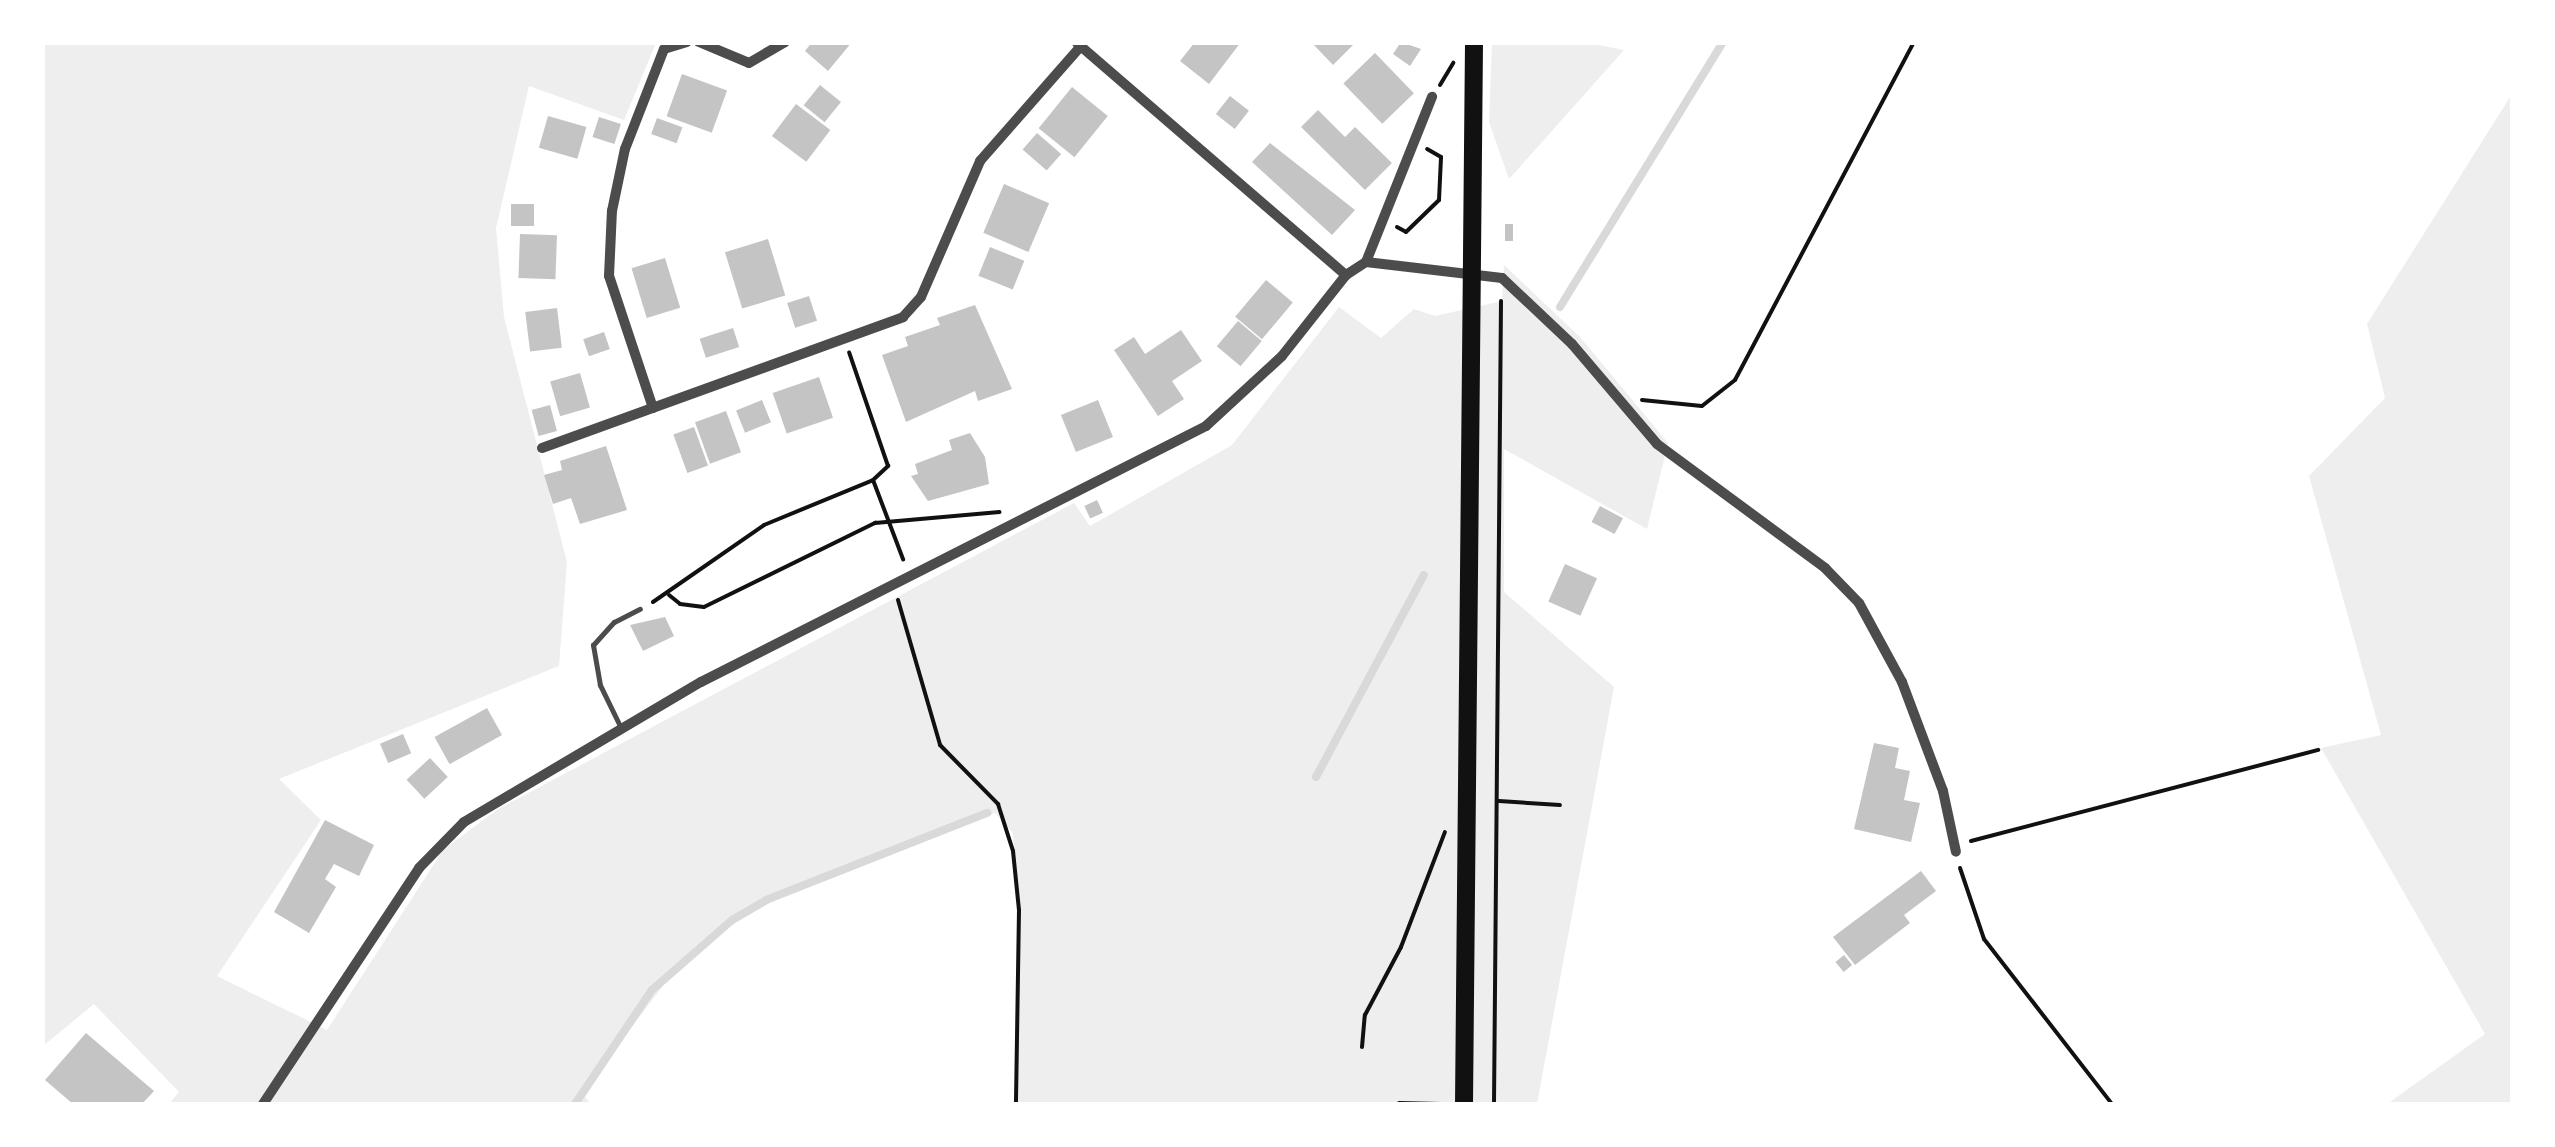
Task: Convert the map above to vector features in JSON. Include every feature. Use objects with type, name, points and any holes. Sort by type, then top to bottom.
[{"type":"main road","points":[[1464,1104],[1474,42]]},
{"type":"street","points":[[653,408],[608,276],[612,211],[624,149],[664,49],[687,42]]},
{"type":"street","points":[[699,42],[749,63],[785,42]]},
{"type":"street","points":[[542,448],[903,318],[922,297],[980,162],[1079,44],[1346,276]]},
{"type":"street","points":[[263,1104],[419,868],[464,822],[620,726],[892,581],[1019,518],[1114,478],[1206,426],[1282,356],[1346,276],[1366,262],[1381,220],[1418,145],[1432,97]]},
{"type":"street","points":[[1366,262],[1471,270],[1502,278],[1690,472],[1793,540],[1859,603],[1925,737],[1956,852]]},
{"type":"lane","points":[[620,726],[600,684],[594,645],[614,622],[640,608]]},
{"type":"path","points":[[1613,392],[1688,408],[1713,400],[1734,380],[1914,42]]},
{"type":"path","points":[[1432,97],[1458,56]]},
{"type":"path","points":[[1381,220],[1406,232],[1439,200],[1441,156],[1418,145]]},
{"type":"path","points":[[1494,1104],[1502,278]]},
{"type":"path","points":[[640,608],[669,594],[764,525],[873,480],[888,466],[844,338]]},
{"type":"path","points":[[873,480],[900,551]]},
{"type":"path","points":[[669,594],[680,604],[704,608],[887,522],[993,510],[1019,518]]},
{"type":"path","points":[[892,581],[940,745],[998,804],[1013,850],[1019,910],[1016,1104]]},
{"type":"path","points":[[2112,1104],[1984,939],[1956,852],[1971,842],[2318,750]]},
{"type":"path","points":[[1499,801],[1560,805]]},
{"type":"path","points":[[1362,1047],[1366,1015],[1402,947],[1443,834],[1464,809]]},
{"type":"path","points":[[1399,1103],[1441,1104]]},
{"type":"shaded area","points":[[43,43],[656,43],[624,120],[529,86],[496,228],[504,317],[567,562],[559,666],[279,779],[321,820],[217,976],[327,1030],[443,850],[498,809],[1074,503],[1090,526],[1232,445],[1339,307],[1381,338],[1414,309],[1435,316],[1502,301],[1504,265],[1580,337],[1668,443],[1647,529],[1504,449],[1504,592],[1614,687],[1537,1104],[1017,1104],[1019,923],[1013,833],[995,813],[772,901],[722,931],[676,969],[630,1029],[585,1097],[591,1104],[169,1104],[179,1092],[94,1004],[43,1046]]},
{"type":"shaded area","points":[[1492,43],[1588,43],[1624,50],[1509,179],[1489,122]]},
{"type":"shaded area","points":[[2512,94],[2512,1104],[2387,1104],[2485,1034],[2321,748],[2381,735],[2309,476],[2385,398],[2367,324]]},
{"type":"building","points":[[812,42],[852,42],[828,71],[805,51]]},
{"type":"building","points":[[1195,42],[1241,42],[1209,84],[1180,61]]},
{"type":"building","points":[[1311,42],[1356,42],[1333,65]]},
{"type":"building","points":[[1401,42],[1421,49],[1410,66],[1393,54]]},
{"type":"building","points":[[1375,53],[1414,93],[1382,124],[1343,84]]},
{"type":"building","points":[[682,74],[727,90],[712,133],[667,116]]},
{"type":"building","points":[[820,85],[841,102],[825,122],[804,105]]},
{"type":"building","points":[[1072,87],[1108,116],[1074,157],[1039,128]]},
{"type":"building","points":[[1230,96],[1249,111],[1235,129],[1216,114]]},
{"type":"building","points":[[796,104],[830,130],[806,162],[772,136]]},
{"type":"building","points":[[1318,110],[1345,137],[1355,127],[1392,163],[1365,190],[1301,127]]},
{"type":"building","points":[[548,116],[586,127],[577,159],[539,148]]},
{"type":"building","points":[[599,117],[621,124],[614,144],[593,137]]},
{"type":"building","points":[[657,118],[682,127],[677,143],[651,134]]},
{"type":"building","points":[[1037,133],[1061,154],[1047,171],[1023,150]]},
{"type":"building","points":[[1270,143],[1355,210],[1332,235],[1252,162]]},
{"type":"building","points":[[1004,184],[1049,203],[1028,252],[983,233]]},
{"type":"building","points":[[511,204],[534,204],[534,226],[511,226]]},
{"type":"building","points":[[1505,224],[1513,224],[1513,241],[1505,241]]},
{"type":"building","points":[[520,234],[557,235],[555,279],[518,278]]},
{"type":"building","points":[[768,239],[785,295],[742,309],[725,252]]},
{"type":"building","points":[[990,247],[1024,261],[1013,290],[978,276]]},
{"type":"building","points":[[665,258],[680,308],[647,318],[632,268]]},
{"type":"building","points":[[1266,280],[1293,302],[1262,339],[1235,317]]},
{"type":"building","points":[[809,296],[817,321],[795,328],[787,303]]},
{"type":"building","points":[[975,305],[1012,389],[978,401],[975,391],[906,422],[882,355],[908,346],[905,337],[940,325],[937,318]]},
{"type":"building","points":[[557,308],[562,348],[530,352],[525,312]]},
{"type":"building","points":[[1238,321],[1262,341],[1241,366],[1217,346]]},
{"type":"building","points":[[733,328],[739,347],[706,358],[700,339]]},
{"type":"building","points":[[1181,330],[1202,361],[1172,381],[1184,399],[1158,416],[1114,350],[1134,337],[1145,354]]},
{"type":"building","points":[[604,332],[610,349],[589,356],[583,339]]},
{"type":"building","points":[[580,373],[590,408],[560,416],[550,382]]},
{"type":"building","points":[[819,377],[833,418],[787,434],[773,393]]},
{"type":"building","points":[[762,400],[771,422],[745,433],[736,410]]},
{"type":"building","points":[[1098,400],[1113,437],[1076,452],[1061,415]]},
{"type":"building","points":[[550,405],[557,431],[539,436],[532,410]]},
{"type":"building","points":[[726,411],[741,452],[710,464],[695,422]]},
{"type":"building","points":[[694,427],[708,466],[687,473],[673,435]]},
{"type":"building","points":[[970,433],[985,457],[989,484],[928,501],[911,476],[918,474],[915,464],[952,450],[949,440]]},
{"type":"building","points":[[606,446],[627,510],[580,524],[571,498],[553,504],[544,475],[562,470],[560,461]]},
{"type":"building","points":[[1097,500],[1103,513],[1090,519],[1084,506]]},
{"type":"building","points":[[1600,506],[1623,518],[1615,534],[1592,522]]},
{"type":"building","points":[[1565,564],[1597,578],[1580,616],[1548,601]]},
{"type":"building","points":[[665,617],[674,636],[643,651],[630,625]]},
{"type":"building","points":[[487,708],[502,735],[450,764],[435,737]]},
{"type":"building","points":[[403,734],[411,753],[388,763],[380,744]]},
{"type":"building","points":[[1874,743],[1899,748],[1895,768],[1910,771],[1904,800],[1920,803],[1911,842],[1854,829]]},
{"type":"building","points":[[430,758],[448,777],[424,799],[407,780]]},
{"type":"building","points":[[325,820],[374,845],[359,876],[334,864],[325,879],[336,887],[309,933],[274,912]]},
{"type":"building","points":[[1921,871],[1936,891],[1904,915],[1910,923],[1855,965],[1833,937]]},
{"type":"building","points":[[1844,955],[1852,965],[1844,972],[1835,962]]},
{"type":"building","points":[[86,1033],[154,1091],[142,1104],[73,1104],[45,1080]]},
{"type":"waterway","points":[[1560,307],[1723,42]]},
{"type":"waterway","points":[[1316,777],[1424,575]]},
{"type":"waterway","points":[[575,1104],[652,990],[732,920],[766,900],[987,813]]}]
